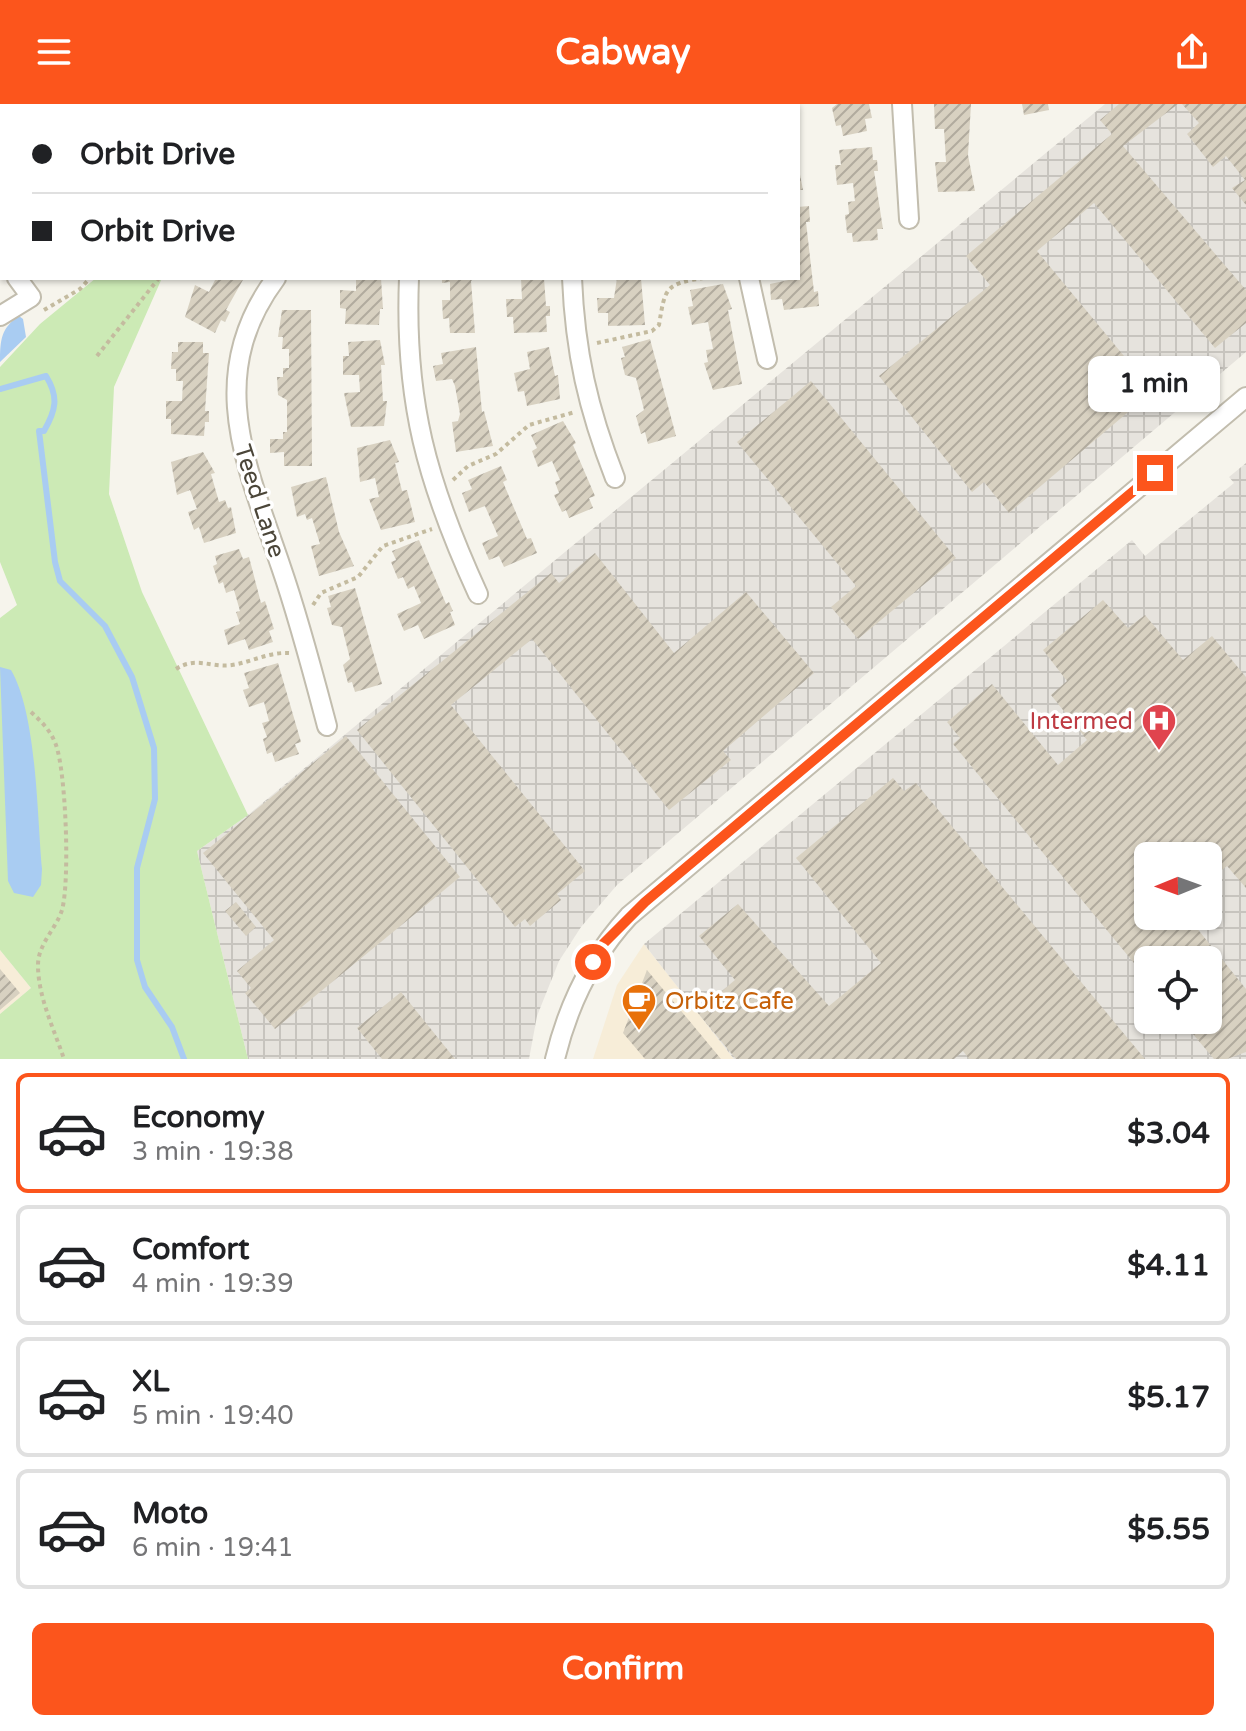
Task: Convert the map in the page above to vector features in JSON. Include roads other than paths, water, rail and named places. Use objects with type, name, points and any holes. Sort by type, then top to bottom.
[{"type":"street","points":[[902,104],[909,219]]},
{"type":"street","points":[[0,316],[31,297],[18,280]]},
{"type":"street","name":"Teed Lane","points":[[275,280],[246,336],[235,395],[236,416],[245,467],[297,618],[327,726]]},
{"type":"street","points":[[409,280],[407,317],[413,393],[434,489],[446,525],[478,594]]},
{"type":"street","points":[[572,280],[577,347],[589,409],[615,478]]},
{"type":"street","points":[[749,280],[767,359]]},
{"type":"street","points":[[555,1059],[564,1020],[583,980],[603,944],[629,916],[1246,397]]},
{"type":"water","points":[[19,316],[23,319],[26,337],[0,362],[3,335],[8,325]]},
{"type":"water","points":[[0,667],[11,670],[20,689],[31,739],[42,869],[41,885],[33,897],[14,893],[8,881]]},
{"type":"waterway","points":[[0,389],[46,376],[50,384],[54,397],[53,410],[44,431],[39,431],[60,581],[105,626],[132,677],[154,748],[155,799],[137,868],[137,960],[145,987],[172,1027],[184,1059]]},
{"type":"place","name":"Intermed","points":[[1159,752]]},
{"type":"place","name":"Orbitz Cafe","points":[[639,1032]]}]
